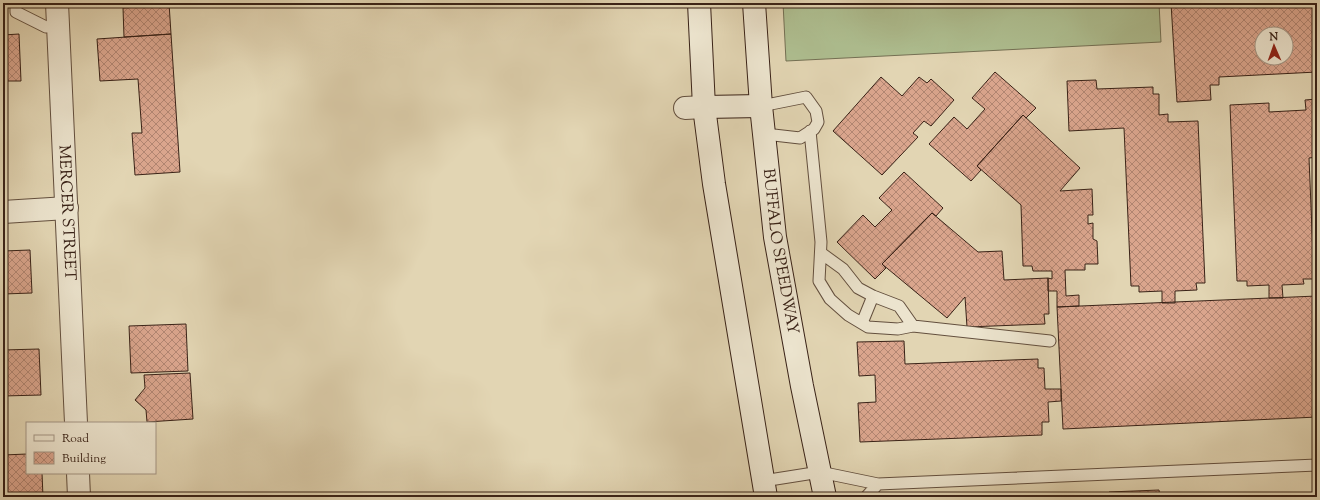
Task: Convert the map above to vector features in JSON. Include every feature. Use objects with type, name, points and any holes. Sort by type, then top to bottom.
[{"type":"main road","name":"MERCER STREET","points":[[56,3],[67,208],[76,422]]},
{"type":"main road","points":[[699,3],[694,107],[714,184],[765,489]]},
{"type":"main road","name":"BUFFALO SPEEDWAY","points":[[754,3],[761,106],[775,237],[802,386],[825,497]]},
{"type":"main road","points":[[694,107],[761,106]]},
{"type":"main road","points":[[3,212],[67,208]]},
{"type":"main road","points":[[78,474],[79,497]]},
{"type":"lane","points":[[16,3],[16,12],[46,27],[58,25]]},
{"type":"lane","points":[[761,106],[806,97],[816,111],[818,122],[814,129],[800,138],[765,134]]},
{"type":"lane","points":[[810,131],[821,242],[820,281],[830,299],[848,315],[868,327],[898,329],[913,326],[1050,341]]},
{"type":"lane","points":[[821,253],[844,268],[858,288],[873,296],[899,306],[913,326]]},
{"type":"lane","points":[[862,323],[873,296]]},
{"type":"lane","points":[[765,489],[820,472],[878,484],[1317,465]]},
{"type":"lane","points":[[866,497],[878,484]]},
{"type":"green space","points":[[783,3],[1159,3],[1161,42],[786,61]]},
{"type":"building","points":[[140,3],[169,3],[171,34],[124,37],[123,8],[140,7]]},
{"type":"building","points":[[1171,3],[1207,3],[1207,5],[1240,3],[1317,3],[1317,72],[1219,77],[1219,85],[1210,85],[1211,100],[1177,102]]},
{"type":"building","points":[[19,34],[21,81],[3,81],[3,35]]},
{"type":"building","points":[[171,34],[180,172],[135,175],[132,133],[142,133],[138,79],[100,81],[97,39]]},
{"type":"building","points":[[995,72],[1036,108],[1026,118],[1023,115],[977,166],[981,170],[971,181],[929,144],[954,117],[967,129],[985,109],[972,98]]},
{"type":"building","points":[[881,77],[902,96],[919,77],[927,83],[931,79],[954,100],[931,126],[924,121],[913,133],[918,137],[882,175],[833,131]]},
{"type":"building","points":[[1096,80],[1097,89],[1153,87],[1153,94],[1159,94],[1159,115],[1168,114],[1168,122],[1198,121],[1205,283],[1196,283],[1197,290],[1175,291],[1175,303],[1162,303],[1162,291],[1139,292],[1139,286],[1131,286],[1124,128],[1069,131],[1067,81]]},
{"type":"building","points":[[1317,99],[1317,157],[1309,158],[1314,279],[1303,279],[1304,284],[1282,285],[1283,298],[1269,298],[1269,285],[1247,286],[1247,281],[1237,281],[1230,105],[1269,103],[1269,112],[1306,110],[1305,100]]},
{"type":"building","points":[[1023,115],[1080,168],[1060,191],[1092,189],[1093,215],[1088,215],[1088,224],[1093,223],[1093,239],[1097,241],[1098,264],[1085,264],[1085,270],[1065,270],[1066,296],[1079,295],[1079,306],[1057,307],[1057,291],[1048,291],[1048,278],[1052,279],[1052,271],[1033,271],[1032,266],[1023,266],[1021,205],[977,166]]},
{"type":"building","points":[[904,172],[943,208],[936,216],[932,213],[882,264],[886,268],[875,279],[837,242],[863,215],[875,227],[892,210],[879,198]]},
{"type":"building","points":[[932,213],[978,252],[1002,251],[1004,280],[1048,278],[1049,314],[1044,314],[1045,324],[967,327],[965,297],[947,318],[882,264]]},
{"type":"building","points":[[30,250],[32,293],[3,294],[3,251]]},
{"type":"building","points":[[1317,296],[1317,417],[1063,429],[1057,307]]},
{"type":"building","points":[[186,324],[188,371],[131,373],[129,326]]},
{"type":"building","points":[[904,341],[905,364],[1038,359],[1038,368],[1044,368],[1045,389],[1061,389],[1061,401],[1048,402],[1049,422],[1042,422],[1042,435],[860,442],[858,403],[876,402],[875,375],[859,376],[857,342]]},
{"type":"building","points":[[39,349],[41,395],[3,396],[3,350]]},
{"type":"building","points":[[190,373],[193,419],[147,422],[146,410],[135,400],[145,388],[144,375]]},
{"type":"building","points":[[26,454],[26,474],[42,474],[43,497],[3,497],[3,455]]},
{"type":"building","points":[[1159,490],[1160,497],[1109,497],[1109,492]]}]
